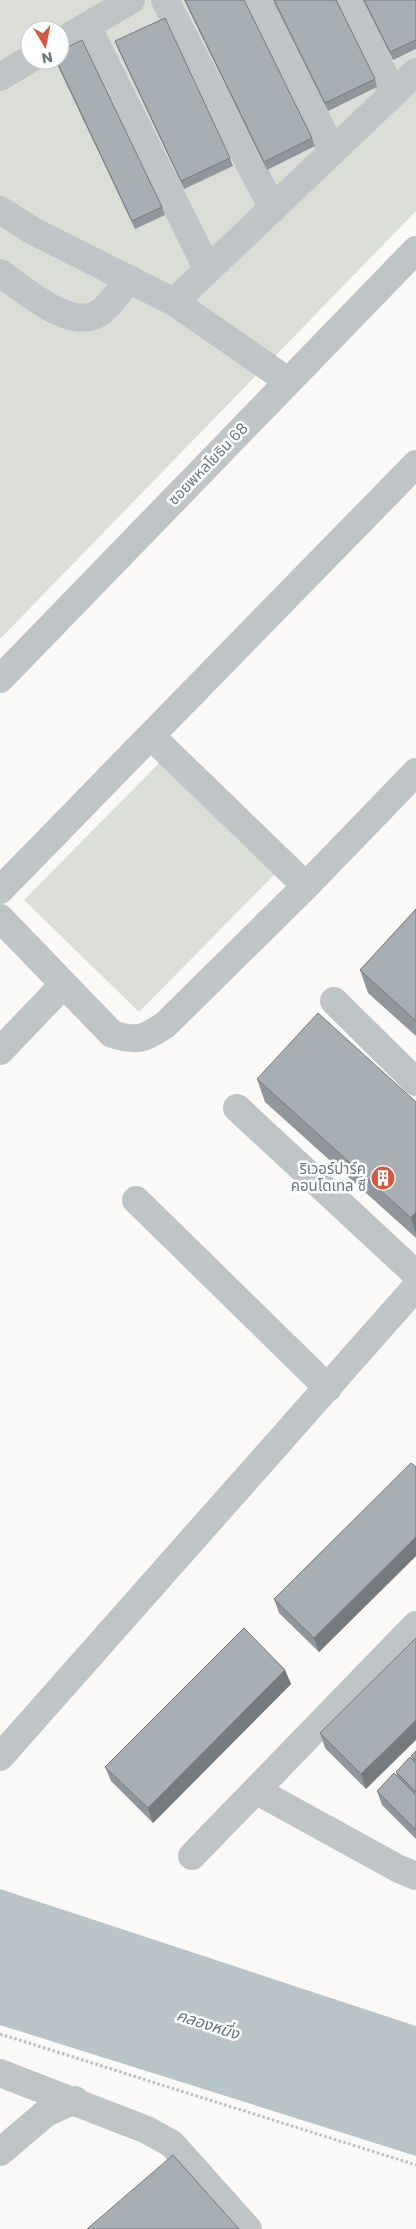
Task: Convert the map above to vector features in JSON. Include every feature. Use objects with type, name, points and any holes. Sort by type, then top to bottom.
[{"type":"street","points":[[70,36],[131,0]]},
{"type":"street","points":[[165,0],[273,209]]},
{"type":"street","points":[[259,0],[332,151]]},
{"type":"street","points":[[348,0],[392,94]]},
{"type":"street","points":[[87,26],[208,270]]},
{"type":"street","points":[[0,77],[20,66]]},
{"type":"street","points":[[174,302],[416,72]]},
{"type":"street","points":[[0,210],[33,232],[174,302],[288,381]]},
{"type":"street","name":"ซอยพหลโยธิน 68","points":[[0,679],[416,250]]},
{"type":"street","points":[[0,273],[57,311],[79,318],[99,313],[130,279]]},
{"type":"street","points":[[0,890],[416,464]]},
{"type":"street","points":[[151,736],[306,886]]},
{"type":"street","points":[[0,918],[112,1034],[130,1040],[147,1037],[165,1025],[306,886],[416,772]]},
{"type":"street","points":[[0,1052],[64,984]]},
{"type":"street","points":[[334,1002],[416,1082]]},
{"type":"street","points":[[237,1108],[416,1274]]},
{"type":"street","points":[[136,1200],[328,1388]]},
{"type":"street","points":[[0,1757],[416,1287]]},
{"type":"street","points":[[192,1856],[416,1625]]},
{"type":"street","points":[[257,1791],[398,1869],[416,1876]]},
{"type":"street","points":[[0,2073],[74,2100],[147,2130],[172,2144],[248,2229]]},
{"type":"street","points":[[0,2152],[46,2113],[74,2100]]},
{"type":"path","points":[[0,2034],[416,2166]]},
{"type":"shaded area","points":[[0,0],[416,0],[416,211],[0,639]]},
{"type":"shaded area","points":[[163,759],[278,871],[139,1012],[24,900]]},
{"type":"water","name":"คลองหนึ่ง","points":[[0,1889],[416,2026],[416,2156],[0,2025]]},
{"type":"building","points":[[185,0],[244,0],[312,138],[264,162]]},
{"type":"building","points":[[274,0],[336,0],[375,79],[325,103]]},
{"type":"building","points":[[364,0],[416,0],[416,40],[390,52]]},
{"type":"building","points":[[165,18],[230,158],[181,181],[115,41]]},
{"type":"building","points":[[82,40],[162,207],[132,221],[61,70],[70,70],[70,46]]},
{"type":"building","points":[[416,909],[416,1021],[360,970]]},
{"type":"building","name":"ริเวอร์ปาร์ค คอนโดเทล ซี","points":[[318,1013],[416,1102],[416,1212],[411,1218],[257,1079]]},
{"type":"building","points":[[411,1463],[416,1467],[416,1537],[314,1638],[274,1599]]},
{"type":"building","points":[[244,1628],[285,1670],[148,1808],[105,1767]]},
{"type":"building","points":[[416,1638],[416,1720],[361,1774],[320,1733]]},
{"type":"building","points":[[416,1751],[416,1760],[411,1756]]},
{"type":"building","points":[[410,1757],[416,1763],[416,1792],[396,1772]]},
{"type":"building","points":[[394,1773],[416,1795],[416,1830],[377,1791]]},
{"type":"building","points":[[173,2155],[239,2229],[87,2229]]},
{"type":"place","name":"ริเวอร์ปาร์ค คอนโดเทล ซี","points":[[383,1178]]}]
